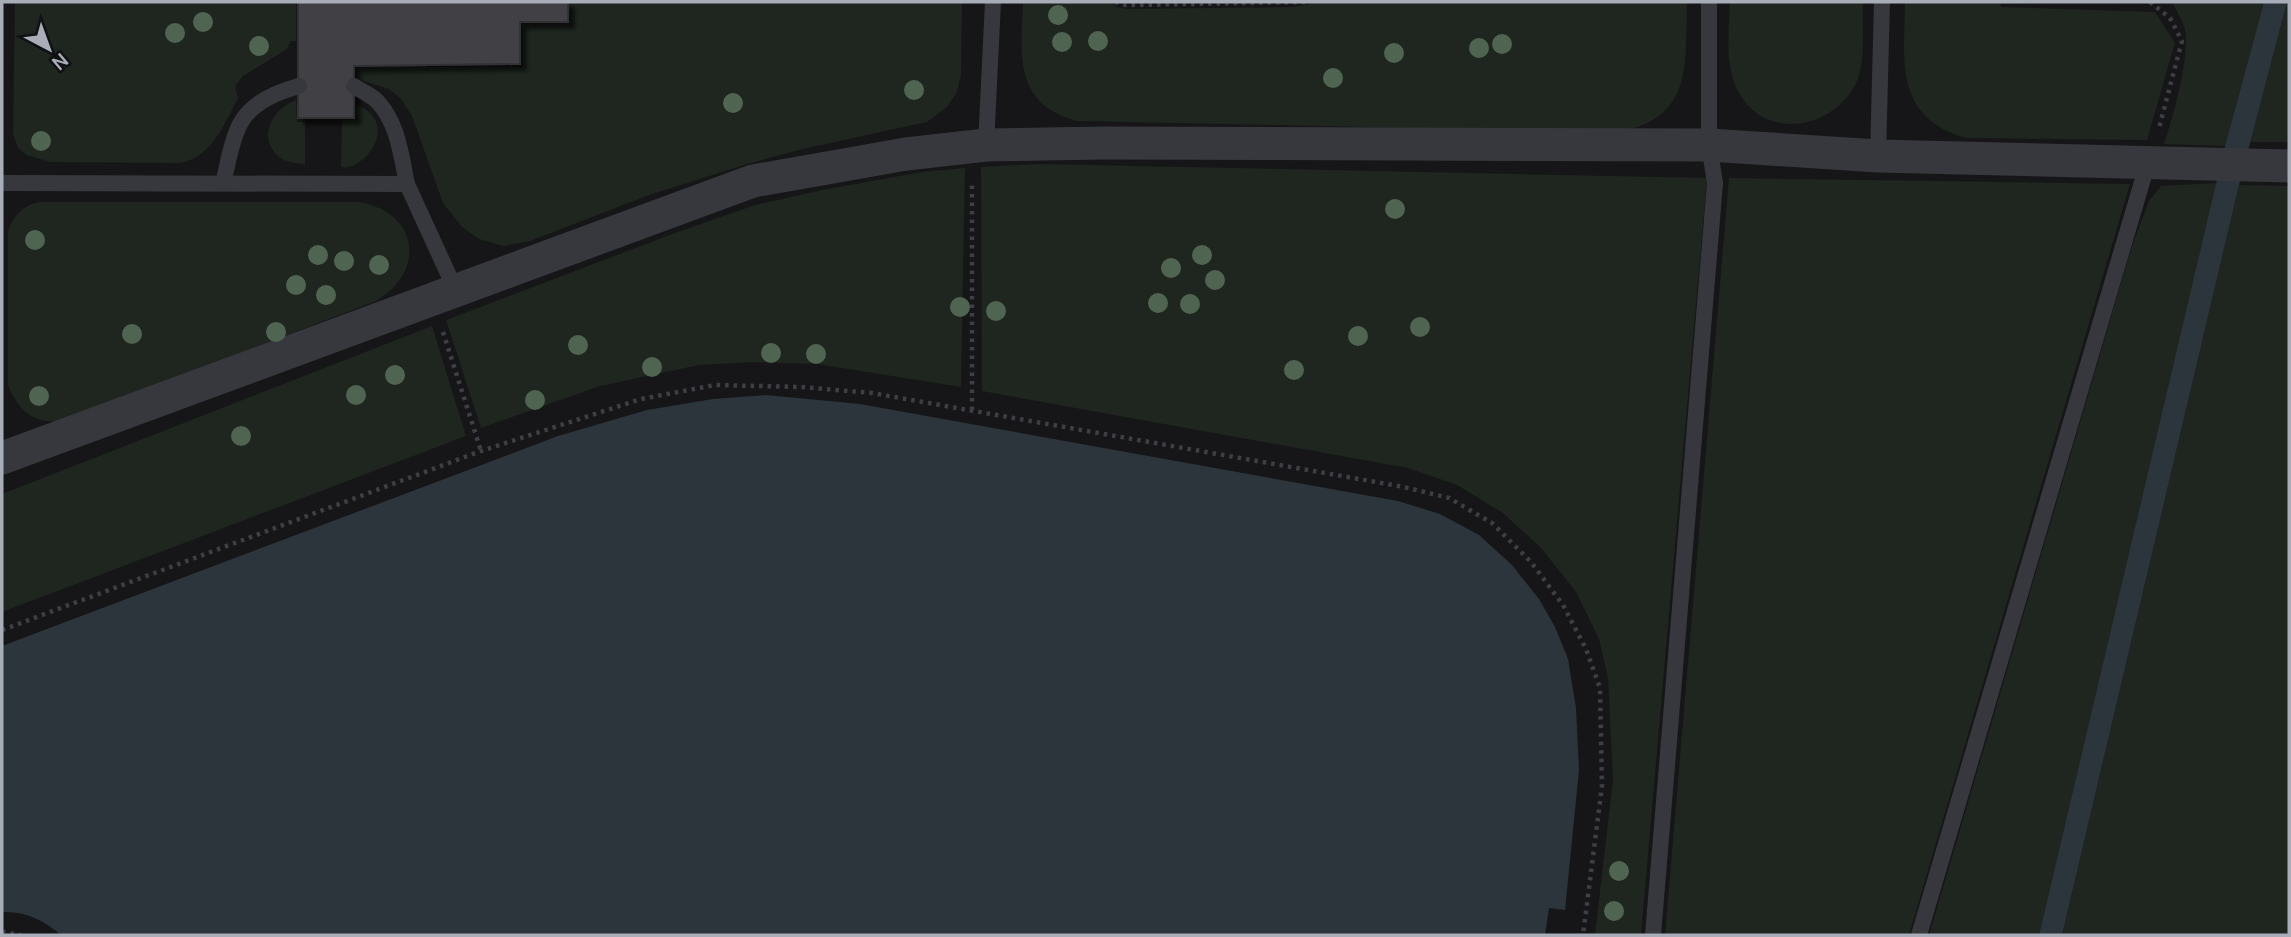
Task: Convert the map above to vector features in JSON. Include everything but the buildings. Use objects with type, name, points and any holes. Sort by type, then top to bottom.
[{"type":"street","points":[[2,458],[753,181],[906,154],[979,146],[1104,143],[1709,145],[1878,156],[2289,166]]},
{"type":"lane","points":[[979,146],[993,2]]},
{"type":"lane","points":[[1653,935],[1715,183],[1709,145],[1709,2]]},
{"type":"lane","points":[[1878,156],[1882,2]]},
{"type":"lane","points":[[223,183],[240,123],[276,92],[299,86]]},
{"type":"lane","points":[[354,86],[376,99],[395,130],[407,184],[444,296]]},
{"type":"lane","points":[[1919,935],[2148,162]]},
{"type":"lane","points":[[2,183],[407,184]]},
{"type":"path","points":[[1115,2],[1126,5],[1309,2]]},
{"type":"path","points":[[2148,162],[2164,114],[2182,41],[2170,18],[2150,2]]},
{"type":"path","points":[[972,410],[979,146]]},
{"type":"path","points":[[444,296],[481,451]]},
{"type":"path","points":[[2,630],[481,451],[641,400],[715,385],[801,387],[872,393],[1404,487],[1449,498],[1492,523],[1531,562],[1563,605],[1586,649],[1600,688],[1602,786],[1583,935]]},
{"type":"path","points":[[2,932],[21,935]]},
{"type":"shaded area","points":[[15,2],[296,2],[296,41],[291,41],[287,49],[243,76],[235,86],[238,98],[222,129],[201,154],[192,159],[181,163],[50,162],[27,155],[18,148],[13,134]]},
{"type":"shaded area","points":[[569,2],[962,2],[961,74],[957,92],[947,107],[927,122],[798,150],[744,165],[649,195],[530,241],[504,246],[479,239],[462,227],[443,203],[412,116],[401,99],[389,89],[357,79],[357,67],[522,67],[522,23],[568,23]]},
{"type":"shaded area","points":[[1023,2],[1109,2],[1127,9],[1292,7],[1322,2],[1687,2],[1686,47],[1680,86],[1672,102],[1659,116],[1641,126],[1615,132],[1076,121],[1056,113],[1041,102],[1031,89],[1022,58]]},
{"type":"shaded area","points":[[1730,2],[1863,2],[1862,62],[1857,81],[1847,98],[1817,119],[1799,124],[1764,118],[1750,107],[1738,91],[1731,70],[1728,47]]},
{"type":"shaded area","points":[[1905,2],[2000,2],[2001,7],[2155,12],[2175,43],[2147,140],[1966,138],[1943,129],[1926,116],[1915,102],[1908,85],[1904,46]]},
{"type":"shaded area","points":[[2172,2],[2264,2],[2225,146],[2164,144],[2186,51],[2184,26]]},
{"type":"shaded area","points":[[2264,2],[2287,2],[2239,185],[2062,935],[2039,935],[2225,146]]},
{"type":"shaded area","points":[[2287,2],[2289,142],[2250,142]]},
{"type":"shaded area","points":[[296,100],[297,122],[305,122],[305,164],[279,157],[269,140],[268,132],[274,116]]},
{"type":"shaded area","points":[[356,104],[370,113],[377,124],[378,135],[367,156],[349,167],[341,167],[342,120],[357,120]]},
{"type":"shaded area","points":[[1040,164],[1707,178],[1641,935],[1595,935],[1613,779],[1608,678],[1599,639],[1576,592],[1541,548],[1503,513],[1457,485],[1408,468],[982,391],[981,167]]},
{"type":"shaded area","points":[[965,168],[961,387],[817,364],[751,362],[699,365],[600,386],[481,428],[446,320],[755,205],[922,172]]},
{"type":"shaded area","points":[[1729,178],[2130,184],[1909,935],[1665,935]]},
{"type":"shaded area","points":[[2217,183],[2039,935],[1929,935],[2132,246],[2149,201],[2161,186]]},
{"type":"shaded area","points":[[2239,185],[2289,186],[2289,935],[2062,935]]},
{"type":"shaded area","points":[[39,202],[359,202],[379,208],[394,217],[404,230],[409,244],[409,259],[403,274],[392,289],[376,301],[61,421],[42,420],[27,414],[16,402],[8,385],[8,231],[20,212]]},
{"type":"shaded area","points":[[432,326],[466,436],[2,612],[2,494]]},
{"type":"shaded area","points":[[766,395],[860,404],[1398,501],[1440,514],[1479,535],[1512,565],[1539,599],[1555,627],[1568,659],[1576,708],[1579,770],[1565,910],[1549,908],[1545,935],[61,935],[34,917],[2,912],[2,646],[558,436],[647,410],[713,399]]}]
